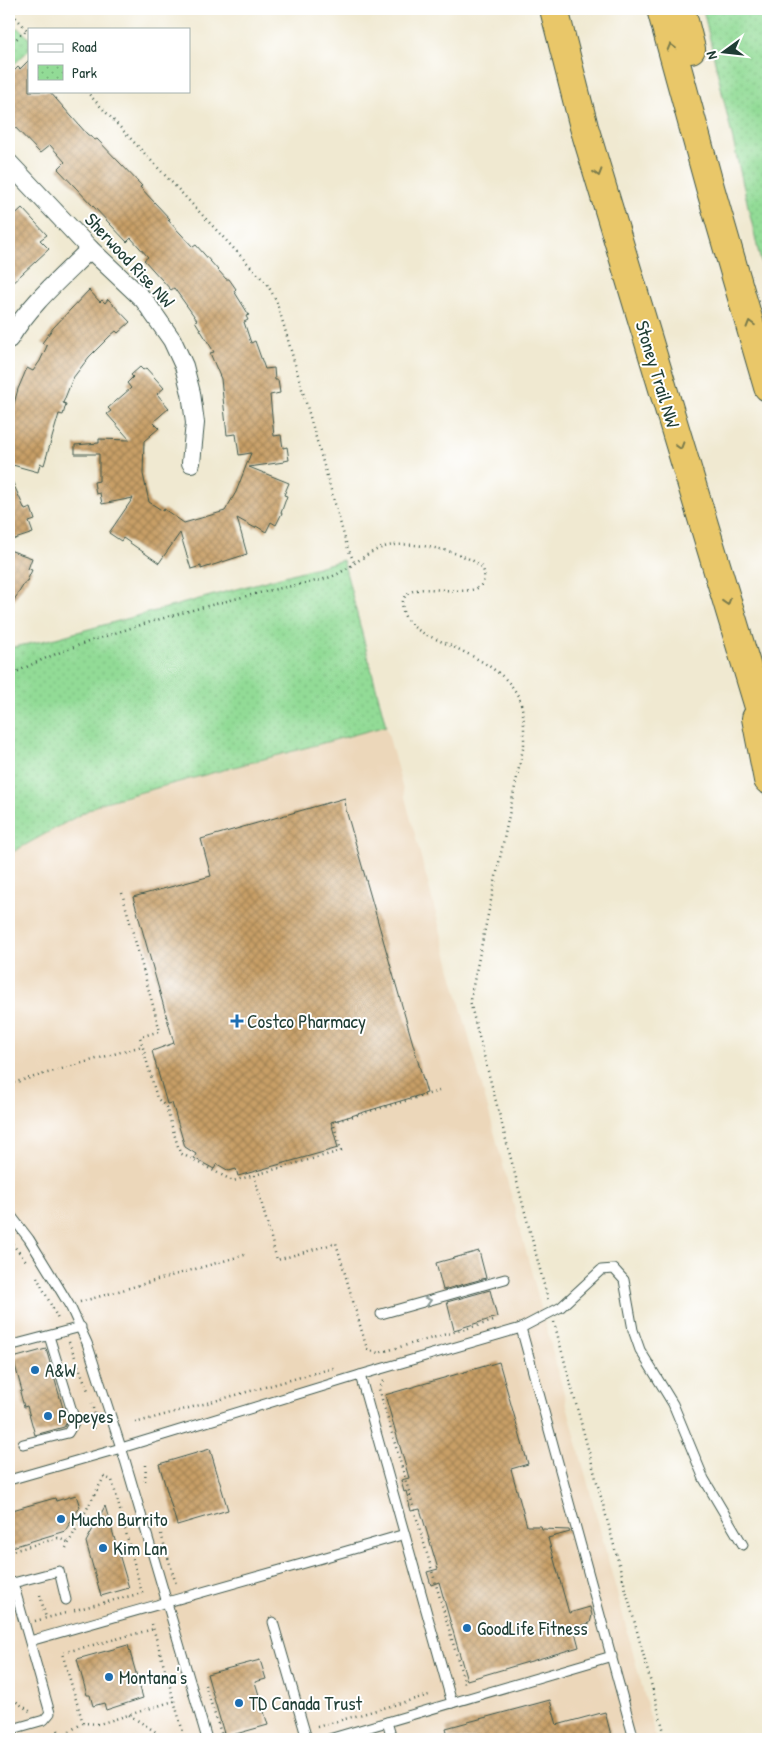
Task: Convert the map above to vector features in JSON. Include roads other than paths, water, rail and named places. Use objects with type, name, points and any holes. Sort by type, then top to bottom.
[{"type":"highway","points":[[539,9],[552,51],[584,127]]},
{"type":"highway","name":"Stoney Trail NW","points":[[554,9],[584,127],[768,737]]},
{"type":"highway","points":[[661,9],[712,195],[768,387]]},
{"type":"highway","points":[[681,9],[717,158],[712,195]]},
{"type":"highway","points":[[743,656],[768,780]]},
{"type":"street","name":"Sherwood Rise NW","points":[[9,164],[90,250],[144,300],[172,340],[184,366],[194,413],[195,423],[191,463]]},
{"type":"street","points":[[9,339],[21,320],[40,299],[90,250]]},
{"type":"lane","points":[[9,1213],[56,1283],[87,1343],[121,1448],[207,1739]]},
{"type":"lane","points":[[9,1480],[521,1328],[561,1307],[601,1270],[614,1269],[624,1280],[633,1330],[640,1350],[673,1404],[704,1479],[743,1545]]},
{"type":"lane","points":[[381,1314],[505,1278]]},
{"type":"lane","points":[[9,1346],[80,1327]]},
{"type":"lane","points":[[521,1328],[634,1739]]},
{"type":"lane","points":[[23,1444],[68,1433],[75,1421],[49,1336]]},
{"type":"lane","points":[[360,1375],[452,1703]]},
{"type":"lane","points":[[30,1641],[405,1534]]},
{"type":"lane","points":[[13,1739],[10,1730],[44,1720],[50,1713],[30,1641],[11,1583],[58,1571],[66,1600]]},
{"type":"lane","points":[[273,1622],[307,1739]]},
{"type":"lane","points":[[329,1739],[612,1656]]},
{"type":"lane","points":[[387,1722],[392,1739]]},
{"type":"place","name":"Costco Pharmacy","points":[[237,1021]]},
{"type":"place","name":"A&W","points":[[35,1370]]},
{"type":"place","name":"Popeyes","points":[[48,1416]]},
{"type":"place","name":"Mucho Burrito","points":[[61,1519]]},
{"type":"place","name":"Kim Lan","points":[[103,1548]]},
{"type":"place","name":"GoodLife Fitness","points":[[467,1628]]},
{"type":"place","name":"Montana's","points":[[109,1677]]},
{"type":"place","name":"TD Canada Trust","points":[[239,1703]]}]
